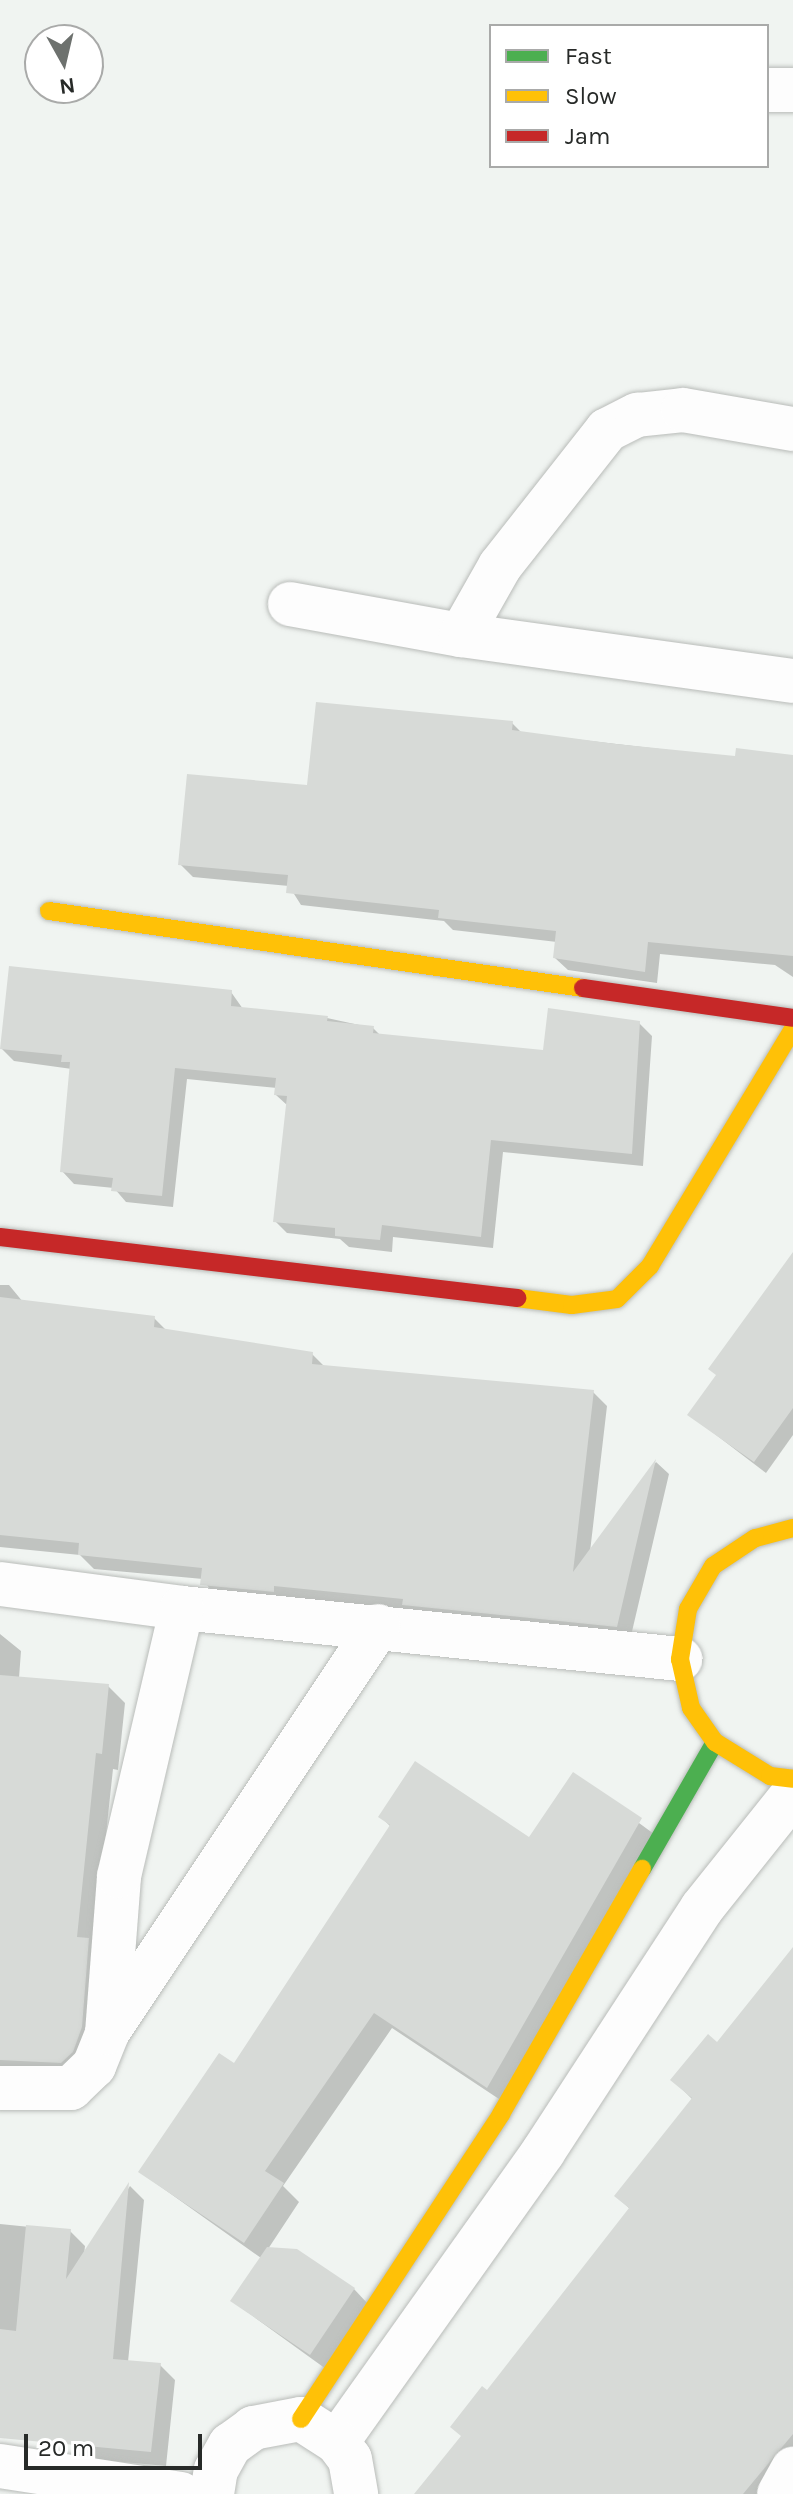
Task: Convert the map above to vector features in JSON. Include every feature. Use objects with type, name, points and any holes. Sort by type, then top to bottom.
[{"type":"street","points":[[769,90],[793,90]]},
{"type":"street","points":[[461,635],[500,566],[607,430],[637,415],[683,410],[793,429]]},
{"type":"street","points":[[290,604],[461,635],[793,681]]},
{"type":"street","points":[[49,911],[793,1018]]},
{"type":"street","points":[[0,1237],[572,1305],[617,1299],[650,1266],[793,1029]]},
{"type":"street","points":[[793,1528],[755,1538],[713,1566],[688,1609],[680,1659],[691,1708],[715,1742],[770,1776],[793,1779]]},
{"type":"street","points":[[0,1584],[182,1608],[680,1659]]},
{"type":"street","points":[[107,2033],[119,1876],[182,1608]]},
{"type":"street","points":[[0,2088],[71,2088],[94,2066],[107,2033],[378,1626]]},
{"type":"street","points":[[301,2419],[501,2114],[715,1742]]},
{"type":"street","points":[[337,2442],[543,2152],[702,1908],[793,1794]]},
{"type":"street","points":[[501,2114],[543,2152]]},
{"type":"street","points":[[212,2494],[216,2470],[230,2445],[253,2428],[301,2419],[337,2442],[350,2459],[356,2494]]},
{"type":"street","points":[[0,2466],[181,2494]]},
{"type":"street","points":[[779,2494],[793,2469]]},
{"type":"building","points":[[316,702],[513,721],[512,730],[616,744],[735,756],[736,748],[793,755],[793,956],[648,942],[645,972],[553,958],[556,931],[438,918],[439,910],[286,893],[288,875],[178,865],[187,774],[307,785]]},
{"type":"building","points":[[9,966],[232,990],[231,1006],[328,1016],[327,1021],[374,1026],[373,1033],[543,1050],[548,1008],[640,1021],[632,1154],[491,1140],[481,1237],[382,1225],[380,1240],[335,1236],[335,1228],[273,1222],[287,1096],[274,1095],[276,1078],[175,1068],[162,1196],[111,1191],[113,1178],[60,1172],[70,1062],[61,1062],[62,1055],[0,1049]]},
{"type":"building","points":[[793,1252],[793,1408],[754,1462],[687,1415],[716,1375],[708,1369]]},
{"type":"building","points":[[0,1297],[155,1316],[154,1327],[313,1352],[312,1364],[594,1390],[573,1572],[656,1459],[617,1627],[402,1605],[403,1599],[274,1586],[274,1592],[200,1585],[202,1568],[78,1555],[79,1543],[0,1535]]},
{"type":"building","points":[[0,1675],[109,1684],[102,1754],[96,1753],[77,1937],[89,1938],[82,2027],[73,2052],[61,2063],[0,2060]]},
{"type":"building","points":[[415,1761],[529,1837],[573,1772],[642,1818],[487,2088],[374,2013],[265,2171],[284,2183],[244,2243],[138,2172],[219,2053],[234,2063],[390,1825],[378,1817]]},
{"type":"building","points":[[793,1947],[793,2434],[743,2494],[414,2494],[461,2436],[450,2427],[482,2386],[487,2390],[629,2208],[614,2196],[692,2098],[670,2080],[708,2034],[717,2042]]},
{"type":"building","points":[[129,2182],[113,2359],[161,2363],[151,2452],[0,2438],[0,2329],[16,2331],[26,2225],[71,2229],[66,2279]]},
{"type":"building","points":[[267,2247],[297,2249],[355,2288],[310,2355],[230,2301]]},
{"type":"traffic: fast","points":[[642,1869],[715,1742]]},
{"type":"traffic: slow","points":[[49,911],[583,988]]},
{"type":"traffic: slow","points":[[517,1298],[572,1305],[617,1299],[650,1266],[793,1029]]},
{"type":"traffic: slow","points":[[793,1528],[755,1538],[713,1566],[688,1609],[680,1659],[691,1708],[715,1742],[770,1776],[793,1779]]},
{"type":"traffic: slow","points":[[301,2419],[501,2114],[642,1869]]},
{"type":"traffic: jam","points":[[583,988],[793,1018]]},
{"type":"traffic: jam","points":[[0,1237],[517,1298]]}]
